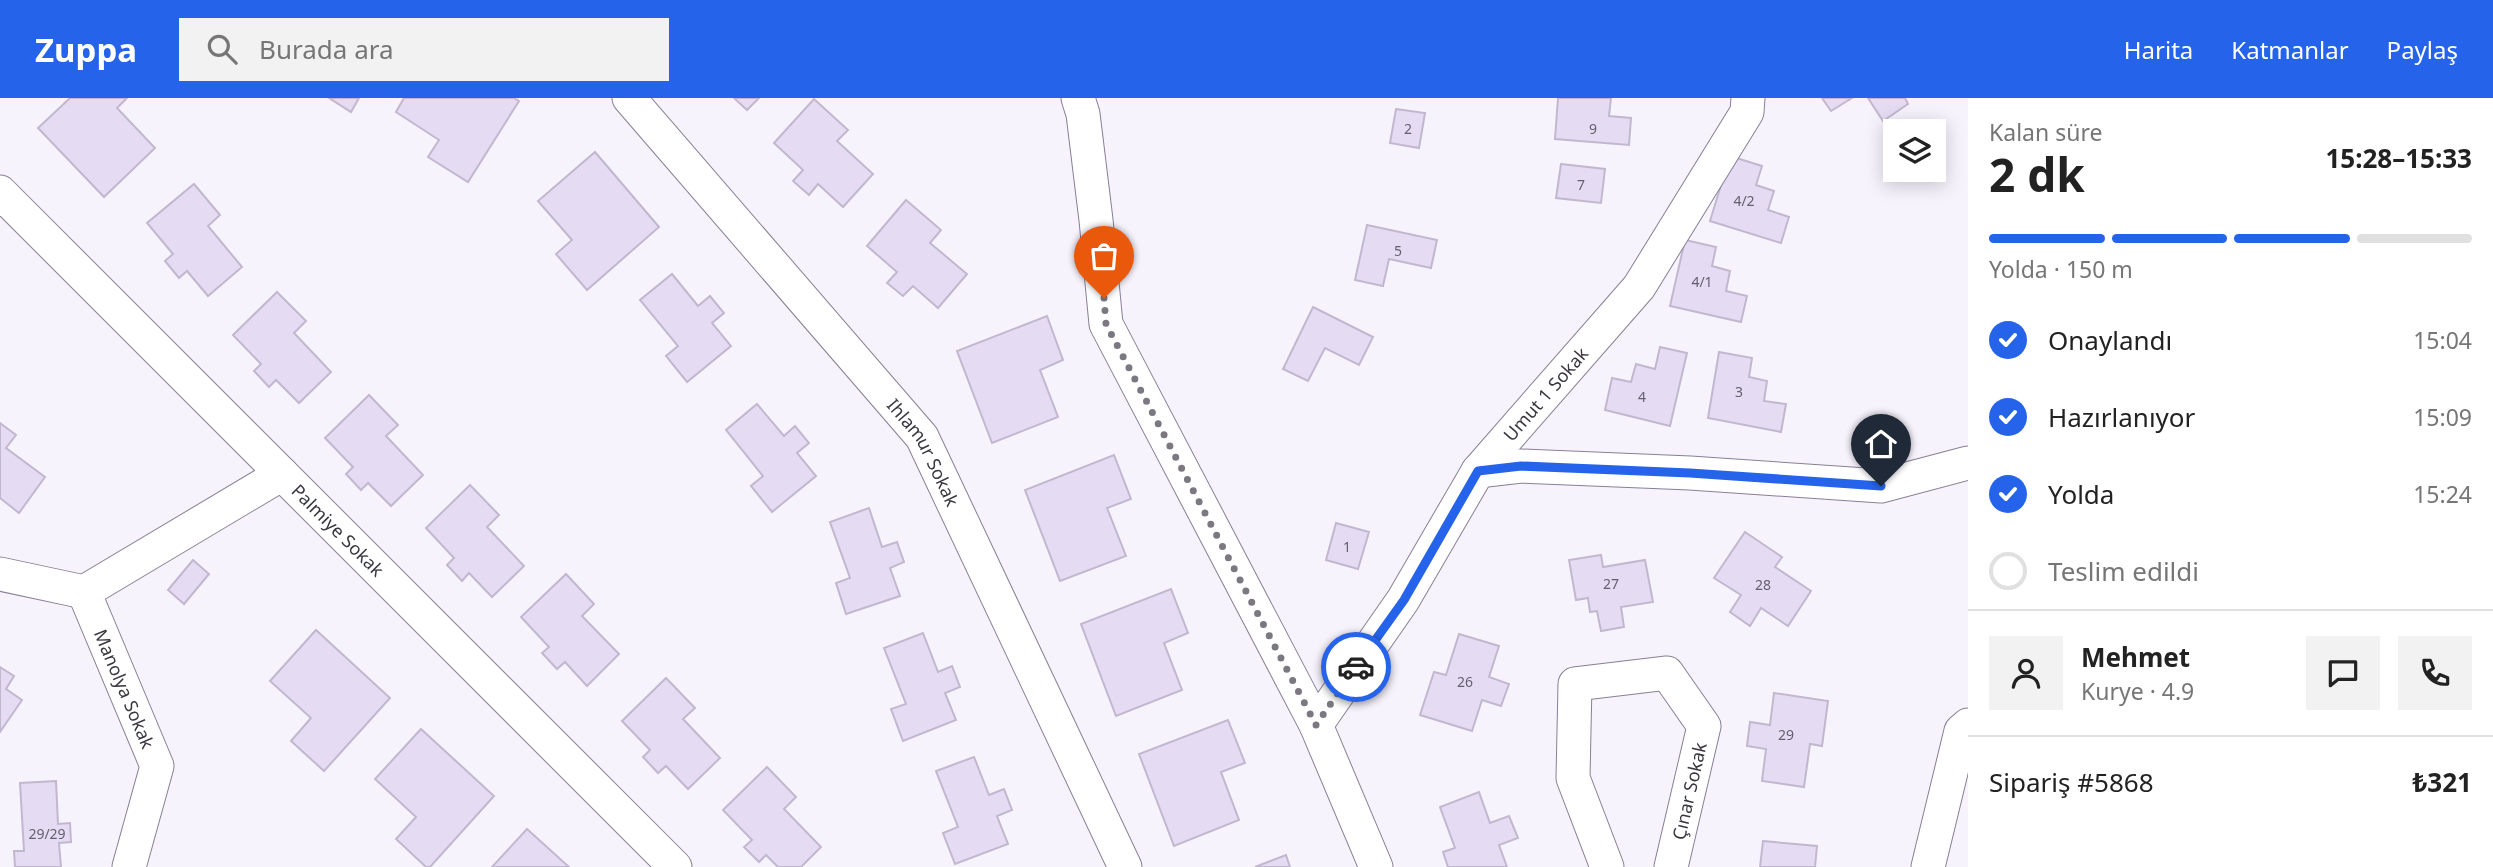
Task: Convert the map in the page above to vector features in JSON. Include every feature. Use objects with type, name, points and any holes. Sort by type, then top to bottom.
[{"type":"street","name":"Ihlamur Sokak","points":[[629,98],[922,437],[1125,867]]},
{"type":"street","points":[[1078,98],[1083,114],[1106,324],[1316,725],[1377,867]]},
{"type":"street","name":"Umut 1 Sokak","points":[[1316,725],[1404,600],[1478,471],[1639,287],[1754,103]]},
{"type":"street","name":"Palmiye Sokak","points":[[0,192],[675,867]]},
{"type":"street","points":[[1478,471],[1521,466],[1690,473],[1881,486],[1968,463]]},
{"type":"street","points":[[0,574],[84,592],[282,474]]},
{"type":"street","name":"Manolya Sokak","points":[[84,592],[157,765],[129,867]]},
{"type":"street","name":"Çınar Sokak","points":[[1607,867],[1573,778],[1575,684],[1667,673],[1704,726],[1671,867]]},
{"type":"street","points":[[1928,867],[1961,731],[1968,725]]},
{"type":"building","points":[[70,98],[127,98],[117,108],[155,148],[104,197],[38,128]]},
{"type":"building","points":[[329,98],[359,98],[351,112]]},
{"type":"building","points":[[404,98],[514,98],[519,101],[468,182],[428,157],[439,140],[396,112]]},
{"type":"building","points":[[734,98],[759,98],[747,110]]},
{"type":"building","points":[[1558,98],[1611,98],[1609,116],[1631,118],[1629,145],[1555,139]]},
{"type":"building","points":[[1822,98],[1852,98],[1831,111]]},
{"type":"building","points":[[1868,98],[1905,98],[1908,104],[1883,121]]},
{"type":"building","points":[[814,99],[848,130],[837,141],[873,174],[843,207],[818,184],[809,195],[793,181],[803,170],[774,143]]},
{"type":"building","points":[[1396,109],[1425,113],[1419,148],[1390,143]]},
{"type":"building","points":[[595,152],[659,227],[587,290],[556,254],[572,240],[538,201]]},
{"type":"building","points":[[1730,156],[1762,166],[1756,185],[1774,191],[1768,210],[1789,217],[1781,243],[1710,221]]},
{"type":"building","points":[[1561,164],[1605,169],[1601,203],[1556,198]]},
{"type":"building","points":[[194,184],[220,215],[208,226],[242,267],[208,296],[187,271],[179,278],[165,261],[173,254],[147,223]]},
{"type":"building","points":[[906,200],[941,230],[930,243],[967,274],[938,308],[913,286],[903,296],[887,283],[897,272],[867,246]]},
{"type":"building","points":[[1367,225],[1437,240],[1431,268],[1389,259],[1383,286],[1355,280]]},
{"type":"building","points":[[1685,240],[1716,247],[1712,266],[1730,271],[1726,291],[1747,296],[1741,322],[1670,306]]},
{"type":"building","points":[[672,274],[698,306],[710,296],[724,313],[712,323],[731,346],[687,382],[666,356],[678,346],[640,300]]},
{"type":"building","points":[[277,292],[306,321],[294,333],[331,372],[299,403],[276,380],[269,387],[254,371],[261,364],[233,335]]},
{"type":"building","points":[[1313,307],[1373,337],[1359,365],[1325,348],[1308,381],[1283,369]]},
{"type":"building","points":[[1047,316],[1063,360],[1040,370],[1058,417],[992,443],[957,351]]},
{"type":"building","points":[[1660,347],[1687,353],[1670,426],[1605,410],[1612,378],[1631,382],[1636,364],[1655,369]]},
{"type":"building","points":[[1719,352],[1752,358],[1749,377],[1767,381],[1764,401],[1786,404],[1781,432],[1708,418]]},
{"type":"building","points":[[369,395],[398,425],[386,436],[423,475],[391,506],[368,483],[361,490],[346,474],[353,467],[325,438]]},
{"type":"building","points":[[757,404],[784,436],[795,426],[809,443],[797,453],[816,476],[772,512],[751,486],[763,476],[726,430]]},
{"type":"building","points":[[0,423],[16,435],[6,448],[45,477],[19,513],[0,498]]},
{"type":"building","points":[[1114,455],[1131,499],[1107,508],[1126,556],[1060,581],[1025,490]]},
{"type":"building","points":[[470,485],[499,515],[487,527],[524,566],[492,597],[469,573],[462,581],[447,565],[454,558],[426,528]]},
{"type":"building","points":[[869,508],[882,547],[897,542],[904,562],[890,568],[900,596],[846,614],[836,583],[850,578],[830,522]]},
{"type":"building","points":[[1336,523],[1369,532],[1358,569],[1326,560]]},
{"type":"building","points":[[1745,532],[1782,557],[1775,567],[1811,591],[1788,626],[1761,608],[1750,626],[1730,612],[1741,595],[1714,578]]},
{"type":"building","points":[[1601,555],[1603,567],[1645,560],[1653,602],[1621,607],[1624,627],[1601,631],[1597,611],[1590,612],[1588,598],[1576,600],[1569,560]]},
{"type":"building","points":[[193,560],[209,574],[184,604],[168,590]]},
{"type":"building","points":[[566,574],[594,604],[582,616],[619,654],[587,686],[565,662],[557,669],[542,653],[549,647],[521,617]]},
{"type":"building","points":[[1171,589],[1188,633],[1164,643],[1182,690],[1116,716],[1081,624]]},
{"type":"building","points":[[316,630],[390,698],[324,771],[291,741],[311,718],[270,681]]},
{"type":"building","points":[[923,633],[938,672],[952,666],[960,687],[945,693],[956,720],[903,741],[891,709],[906,704],[884,648]]},
{"type":"building","points":[[1459,634],[1499,646],[1489,677],[1509,684],[1501,706],[1482,700],[1472,731],[1420,715],[1434,672],[1446,675]]},
{"type":"building","points":[[0,667],[14,676],[6,689],[22,700],[0,732]]},
{"type":"building","points":[[666,678],[695,708],[683,719],[720,758],[688,789],[666,766],[658,773],[643,757],[650,750],[622,721]]},
{"type":"building","points":[[1774,693],[1828,701],[1822,746],[1810,744],[1804,787],[1762,781],[1766,749],[1747,746],[1750,722],[1770,725]]},
{"type":"building","points":[[1228,720],[1245,763],[1221,772],[1239,820],[1174,846],[1139,754]]},
{"type":"building","points":[[421,729],[494,796],[430,867],[426,867],[396,839],[416,817],[375,779]]},
{"type":"building","points":[[974,757],[989,795],[1004,789],[1012,810],[997,816],[1008,844],[955,864],[943,833],[958,827],[936,771]]},
{"type":"building","points":[[767,767],[796,797],[784,809],[821,847],[801,867],[778,867],[766,855],[759,862],[744,847],[752,840],[723,810]]},
{"type":"building","points":[[56,781],[58,824],[70,823],[71,842],[59,843],[61,867],[15,867],[14,851],[24,851],[20,783]]},
{"type":"building","points":[[1479,792],[1490,823],[1509,816],[1518,838],[1499,845],[1507,867],[1448,867],[1443,852],[1455,848],[1440,807]]},
{"type":"building","points":[[527,829],[569,867],[492,867]]},
{"type":"building","points":[[1763,841],[1817,846],[1815,867],[1760,867]]},
{"type":"building","points":[[1286,855],[1290,867],[1255,867]]},
{"type":"way so far","points":[[1104,298],[1106,324],[1316,725],[1356,667]]},
{"type":"route","points":[[1356,667],[1404,600],[1478,471],[1521,466],[1690,473],[1881,486]]}]
